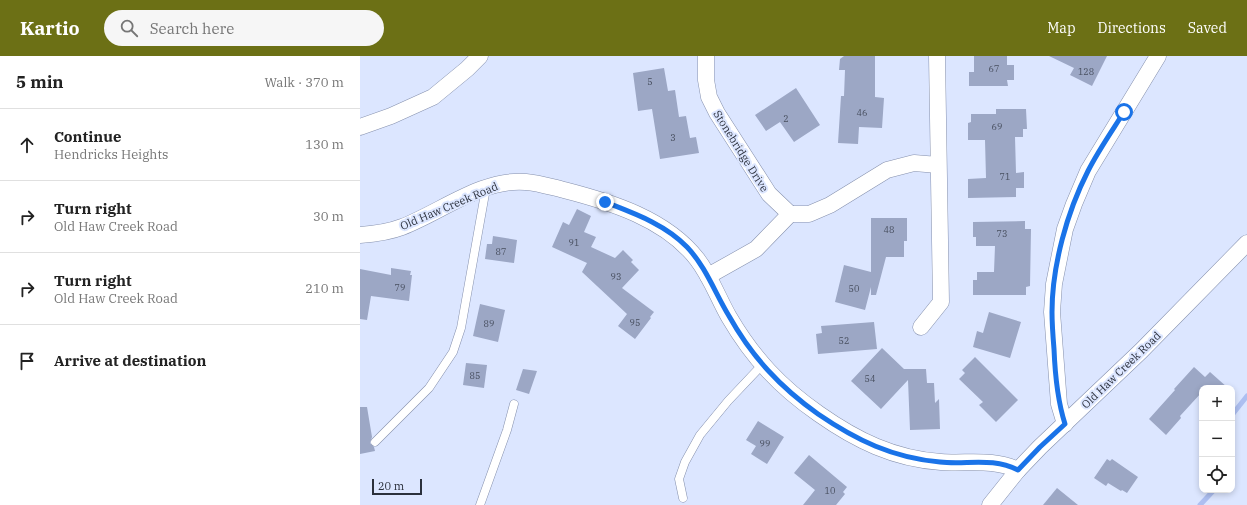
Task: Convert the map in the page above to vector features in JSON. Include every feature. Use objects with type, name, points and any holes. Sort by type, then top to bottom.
[{"type":"street","points":[[360,127],[392,116],[433,97],[467,69],[480,56]]},
{"type":"street","name":"Stonebridge Drive","points":[[706,56],[706,80],[709,97],[717,113],[769,194],[790,214]]},
{"type":"street","points":[[921,327],[941,302],[937,56]]},
{"type":"street","points":[[1065,424],[1059,404],[1052,312],[1054,284],[1065,229],[1088,171],[1158,56]]},
{"type":"street","points":[[708,276],[756,249],[790,214],[809,214],[830,205],[887,170],[914,163],[938,166]]},
{"type":"street","name":"Old Haw Creek Road","points":[[360,235],[378,233],[402,227],[486,188],[511,181],[527,182],[605,202],[639,216],[671,234],[686,246],[708,276],[743,341],[762,365],[789,391],[817,413],[865,443],[893,454],[918,460],[942,462],[986,462],[1002,464],[1018,470],[1040,447],[1142,351],[1247,243]]},
{"type":"street","points":[[990,505],[1018,470]]},
{"type":"lane","points":[[375,442],[429,388],[453,352],[461,328],[486,188]]},
{"type":"lane","points":[[683,498],[680,479],[685,462],[700,435],[728,400],[762,365]]},
{"type":"lane","points":[[480,505],[507,430],[514,404]]},
{"type":"building","points":[[844,56],[875,56],[875,97],[884,98],[882,128],[859,127],[858,144],[838,143],[841,96],[844,96],[845,70],[839,70],[840,59]]},
{"type":"building","points":[[974,56],[1007,56],[1007,65],[1014,65],[1014,80],[1007,80],[1008,86],[969,86],[969,72],[974,72]]},
{"type":"building","points":[[1049,56],[1107,56],[1092,86],[1070,75],[1074,68]]},
{"type":"building","points":[[664,68],[668,91],[675,90],[679,117],[686,116],[690,138],[696,137],[699,153],[660,159],[652,109],[638,111],[633,73]]},
{"type":"building","points":[[796,88],[820,125],[794,142],[780,122],[766,131],[755,115]]},
{"type":"building","points":[[996,109],[1026,109],[1027,129],[1023,129],[1023,137],[1015,137],[1016,173],[1024,172],[1024,188],[1016,188],[1016,197],[968,198],[968,179],[986,178],[985,140],[968,140],[968,123],[971,122],[971,114],[996,114]]},
{"type":"building","points":[[577,209],[591,216],[584,232],[596,237],[591,247],[615,258],[623,250],[633,260],[631,262],[639,270],[622,288],[654,312],[635,339],[618,326],[627,314],[582,272],[587,263],[552,247],[563,222],[569,225]]},
{"type":"building","points":[[871,218],[907,218],[907,241],[904,241],[904,257],[886,257],[876,295],[871,295],[871,287],[865,310],[835,302],[844,265],[871,272]]},
{"type":"building","points":[[1025,221],[1025,229],[1031,229],[1030,286],[1026,287],[1026,295],[973,295],[973,280],[977,280],[977,272],[994,272],[995,246],[976,246],[976,237],[973,237],[973,222]]},
{"type":"building","points":[[493,236],[517,240],[514,263],[485,259],[487,244],[492,244]]},
{"type":"building","points":[[391,268],[411,271],[410,275],[412,275],[409,301],[371,296],[367,320],[360,319],[360,269],[391,275]]},
{"type":"building","points":[[480,304],[505,310],[498,342],[473,336]]},
{"type":"building","points":[[989,312],[1021,322],[1010,358],[973,347],[977,331],[983,333]]},
{"type":"building","points":[[874,322],[877,349],[818,354],[816,334],[822,333],[821,326]]},
{"type":"building","points":[[882,348],[904,369],[926,369],[927,383],[934,383],[935,403],[939,399],[940,429],[910,430],[908,380],[881,409],[851,381]]},
{"type":"building","points":[[975,357],[1018,400],[996,422],[979,405],[983,402],[959,379],[965,373],[962,370]]},
{"type":"building","points":[[466,363],[487,365],[484,388],[463,385]]},
{"type":"building","points":[[1194,367],[1205,377],[1210,372],[1225,385],[1199,385],[1199,395],[1180,416],[1181,418],[1166,435],[1149,419],[1175,390],[1174,389]]},
{"type":"building","points":[[523,369],[537,371],[529,394],[516,390]]},
{"type":"building","points":[[360,407],[367,407],[372,437],[370,443],[374,447],[375,451],[360,454]]},
{"type":"building","points":[[758,421],[784,437],[767,464],[751,454],[756,446],[746,440]]},
{"type":"building","points":[[809,455],[847,487],[843,492],[845,494],[836,505],[803,505],[815,490],[794,473]]},
{"type":"building","points":[[1107,459],[1110,461],[1112,459],[1138,477],[1127,493],[1108,483],[1106,486],[1094,478]]},
{"type":"building","points":[[1057,488],[1078,505],[1043,505]]},
{"type":"waterway","points":[[1235,411],[1247,396]]},
{"type":"waterway","points":[[1200,505],[1211,493]]},
{"type":"route","points":[[605,202],[655,224],[686,246],[708,276],[743,341],[762,365],[789,391],[817,413],[840,428],[865,443],[893,454],[918,460],[942,462],[986,462],[1002,464],[1018,470],[1065,424],[1059,404],[1052,312],[1058,258],[1065,229],[1088,171],[1124,112]]}]
